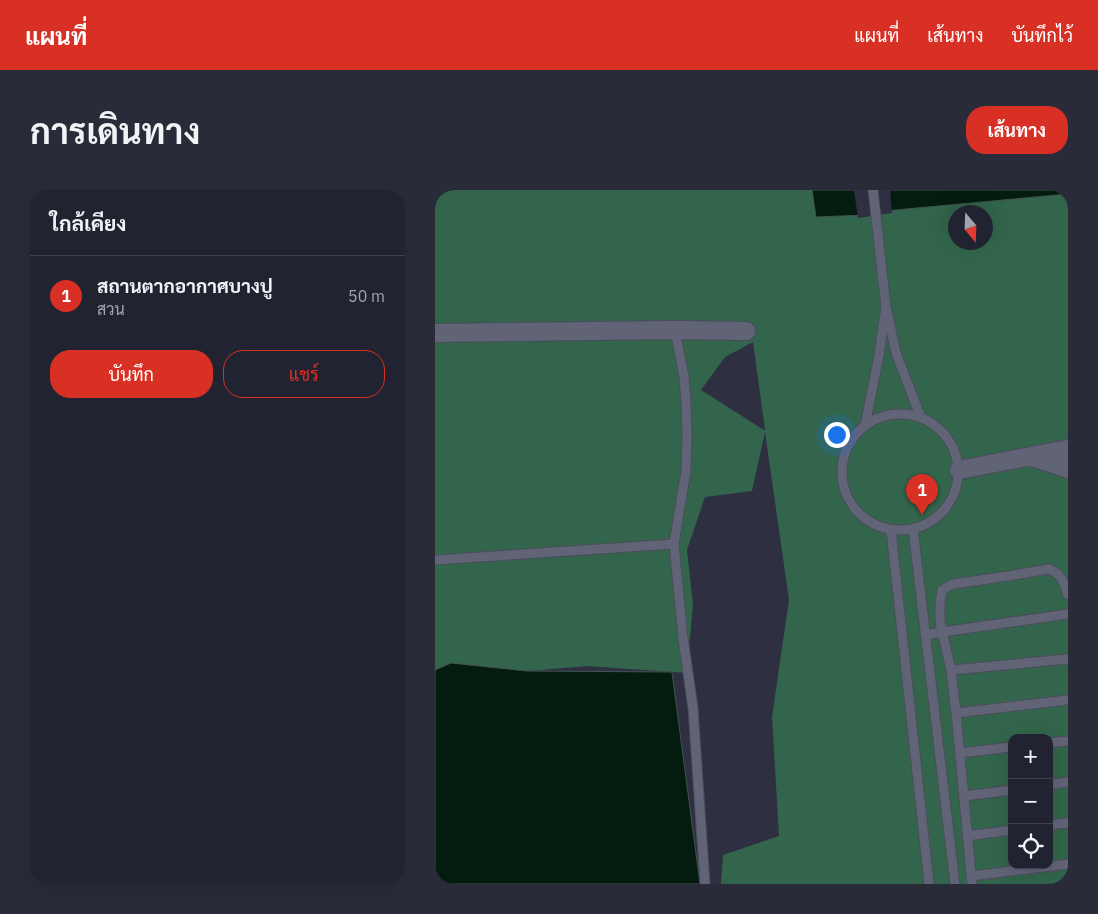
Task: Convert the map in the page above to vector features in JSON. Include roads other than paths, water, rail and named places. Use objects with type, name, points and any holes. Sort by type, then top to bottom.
[{"type":"street","points":[[435,333],[746,331]]},
{"type":"street","points":[[959,470],[1068,449]]},
{"type":"street","points":[[1029,456],[1068,469]]},
{"type":"lane","points":[[873,190],[886,307],[896,353],[921,418]]},
{"type":"lane","points":[[865,426],[886,307]]},
{"type":"lane","points":[[675,330],[684,376],[687,436],[686,471],[674,544],[683,638],[693,708],[705,884]]},
{"type":"lane","points":[[892,414],[907,414],[921,418],[936,426],[948,438],[956,453],[959,470],[956,490],[947,508],[931,521],[913,529],[891,530],[870,522],[853,507],[843,486],[842,464],[850,443],[865,426],[877,418],[892,414]]},
{"type":"lane","points":[[913,529],[955,884]]},
{"type":"lane","points":[[891,530],[929,884]]},
{"type":"lane","points":[[435,560],[674,544]]},
{"type":"lane","points":[[1068,595],[1063,581],[1058,574],[1049,569],[953,584],[942,590],[940,603],[940,622],[951,670],[956,713],[971,880],[1068,864]]},
{"type":"lane","points":[[925,635],[1068,614]]},
{"type":"lane","points":[[951,670],[1068,659]]},
{"type":"lane","points":[[956,713],[1068,700]]},
{"type":"lane","points":[[1053,743],[1068,741]]},
{"type":"lane","points":[[960,753],[1008,747]]},
{"type":"lane","points":[[1053,784],[1068,782]]},
{"type":"lane","points":[[964,796],[1008,790]]},
{"type":"lane","points":[[1053,825],[1068,823]]},
{"type":"lane","points":[[967,836],[1008,831]]},
{"type":"place","name":"สถานตากอากาศบางปู","points":[[922,515]]}]
